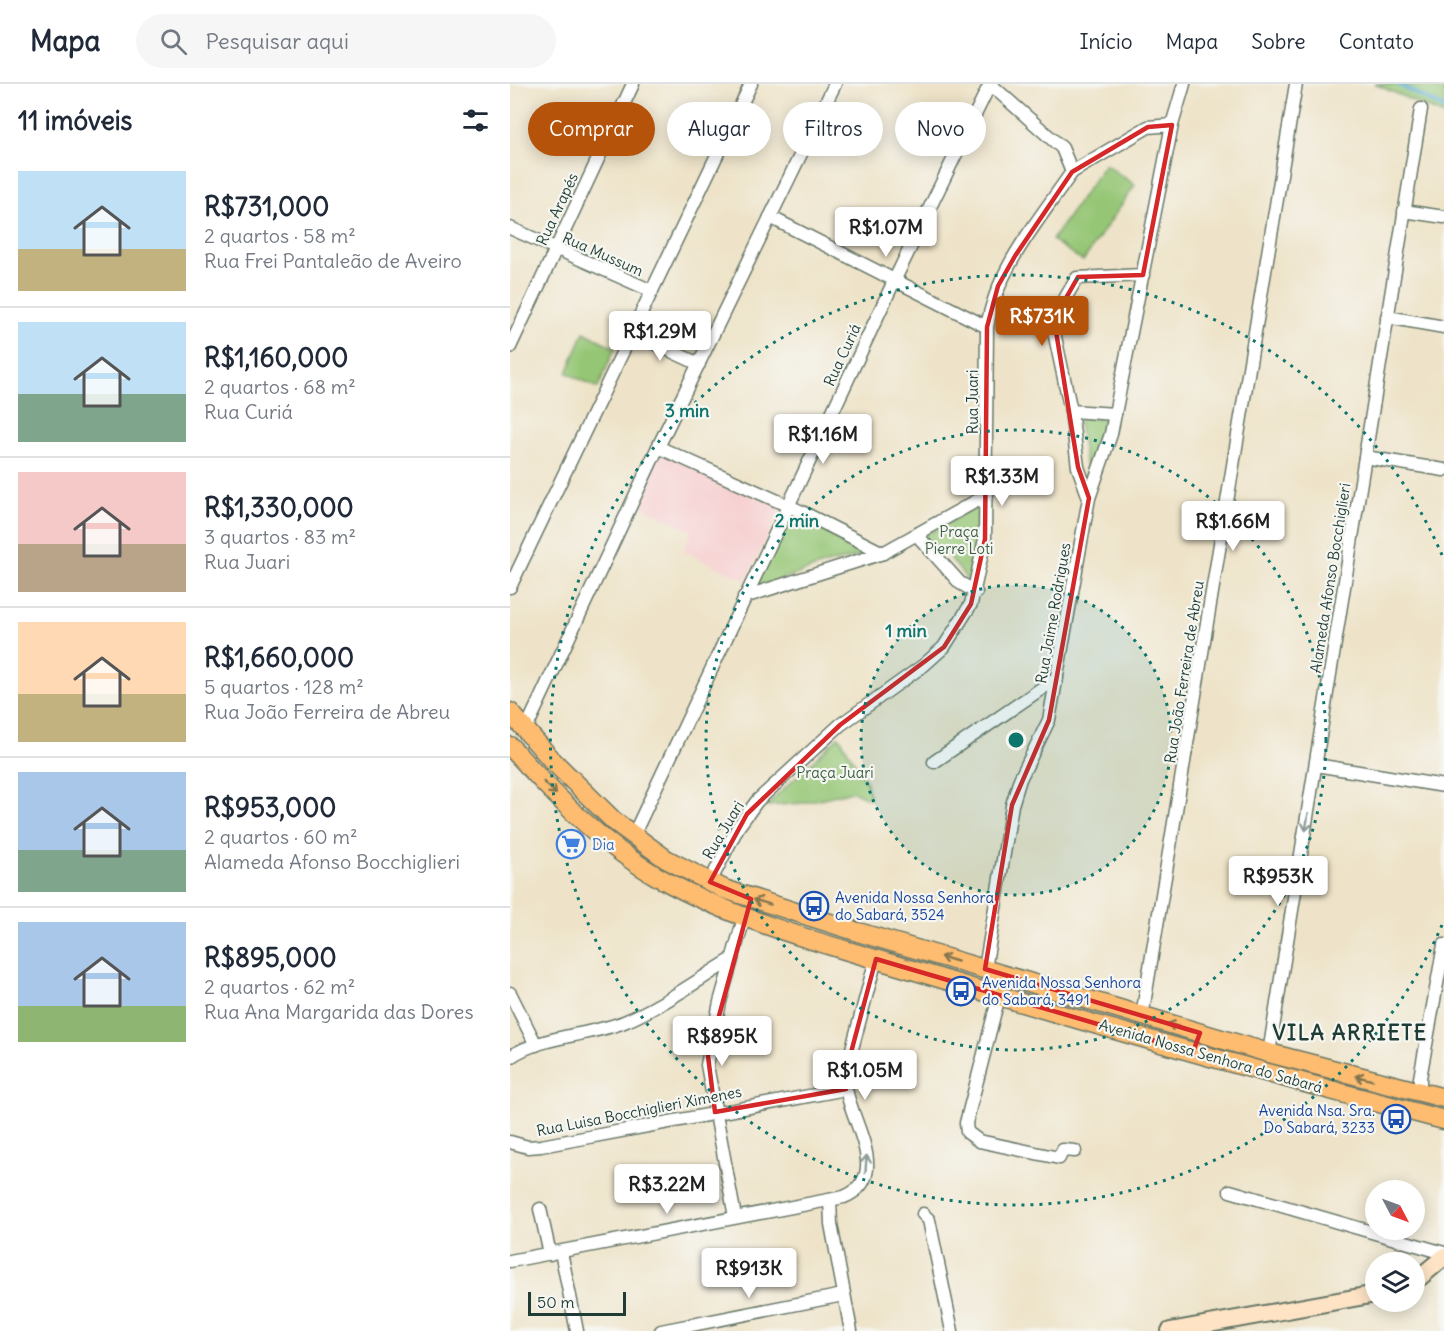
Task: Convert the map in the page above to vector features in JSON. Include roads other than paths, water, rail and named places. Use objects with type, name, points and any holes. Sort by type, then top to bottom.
[{"type":"main road","name":"Avenida Nossa Senhora do Sabará","points":[[510,712],[591,799],[633,836],[666,859],[710,882],[754,900],[1142,1016],[1269,1053],[1444,1098]]},
{"type":"main road","name":"Avenida Nossa Senhora do Sabará","points":[[510,746],[581,819],[624,855],[693,895],[744,918],[999,996],[1193,1052],[1444,1120]]},
{"type":"main road","points":[[828,944],[833,924]]},
{"type":"main road","points":[[1193,1052],[1200,1033]]},
{"type":"street","name":"Rua Arapés","points":[[510,347],[633,84]]},
{"type":"street","points":[[510,587],[751,84]]},
{"type":"street","points":[[526,729],[658,447],[835,84]]},
{"type":"street","points":[[990,84],[1062,148],[1072,171],[1148,127],[1172,125]]},
{"type":"street","name":"Rua Curiá","points":[[633,836],[744,597],[990,84]]},
{"type":"street","name":"Rua Jaime Rodrigues","points":[[985,969],[1015,792],[1046,732],[1089,498],[1108,445],[1172,125],[1184,84]]},
{"type":"street","name":"Rua João Ferreira de Abreu","points":[[1142,1016],[1296,84]]},
{"type":"street","name":"Alameda Afonso Bocchiglieri","points":[[1269,1053],[1421,109]]},
{"type":"street","name":"Rua Juari","points":[[710,882],[738,827],[757,801],[840,725],[924,665],[944,647],[957,630],[976,591],[985,539],[987,327],[994,297],[1015,256],[1072,171]]},
{"type":"street","points":[[1404,211],[1444,218]]},
{"type":"street","points":[[770,217],[987,327]]},
{"type":"street","name":"Rua Mussum","points":[[510,228],[652,291]]},
{"type":"street","points":[[1089,498],[1079,473],[1071,411],[1054,332],[1056,314],[1077,278],[1143,275]]},
{"type":"street","points":[[1387,317],[1444,327]]},
{"type":"street","points":[[632,333],[699,364]]},
{"type":"street","points":[[1071,411],[1115,414]]},
{"type":"street","points":[[658,447],[788,506],[883,553]]},
{"type":"street","points":[[1365,457],[1444,470]]},
{"type":"street","points":[[744,597],[883,553],[987,495]]},
{"type":"street","points":[[916,534],[960,583],[976,591]]},
{"type":"street","points":[[934,762],[1057,678]]},
{"type":"street","points":[[1316,765],[1444,786]]},
{"type":"street","points":[[735,1217],[708,1081],[708,1056],[731,960],[744,918]]},
{"type":"street","points":[[1420,1093],[1420,1078],[1444,945]]},
{"type":"street","points":[[510,1261],[830,1200],[856,1191],[864,1181],[868,1161],[846,1089],[845,1075],[876,959]]},
{"type":"street","points":[[510,1057],[536,1045],[604,1029],[633,1018],[731,960]]},
{"type":"street","points":[[510,993],[536,1045]]},
{"type":"street","points":[[999,996],[966,1123],[967,1132],[979,1141],[1059,1158],[1069,1151]]},
{"type":"street","name":"Rua Luisa Bocchiglieri Ximenes","points":[[510,1142],[528,1147],[541,1146],[846,1089]]},
{"type":"street","points":[[1230,1191],[1444,1255]]},
{"type":"street","points":[[830,1200],[843,1295],[851,1331]]},
{"type":"street","points":[[540,1209],[577,1331]]},
{"type":"street","points":[[923,1214],[929,1220],[952,1331]]},
{"type":"street","points":[[1425,1272],[1444,1255]]},
{"type":"street","points":[[661,1331],[843,1295]]},
{"type":"street","points":[[1170,1331],[1236,1325],[1365,1296]]},
{"type":"waterway","points":[[1397,84],[1444,108]]},
{"type":"place","name":"Dia","points":[[571,844]]},
{"type":"place","name":"Avenida Nossa Senhora do Sabará, 3524","points":[[814,906]]},
{"type":"place","name":"Avenida Nossa Senhora do Sabará, 3491","points":[[961,991]]},
{"type":"place","name":"Avenida Nsa. Sra. Do Sabará, 3233","points":[[1396,1119]]},
{"type":"district","name":"VILA ARRIETE","points":[[1350,1032]]},
{"type":"park label","name":"Praça Pierre Loti","points":[[959,540]]},
{"type":"park label","name":"Praça Juari","points":[[835,772]]}]
